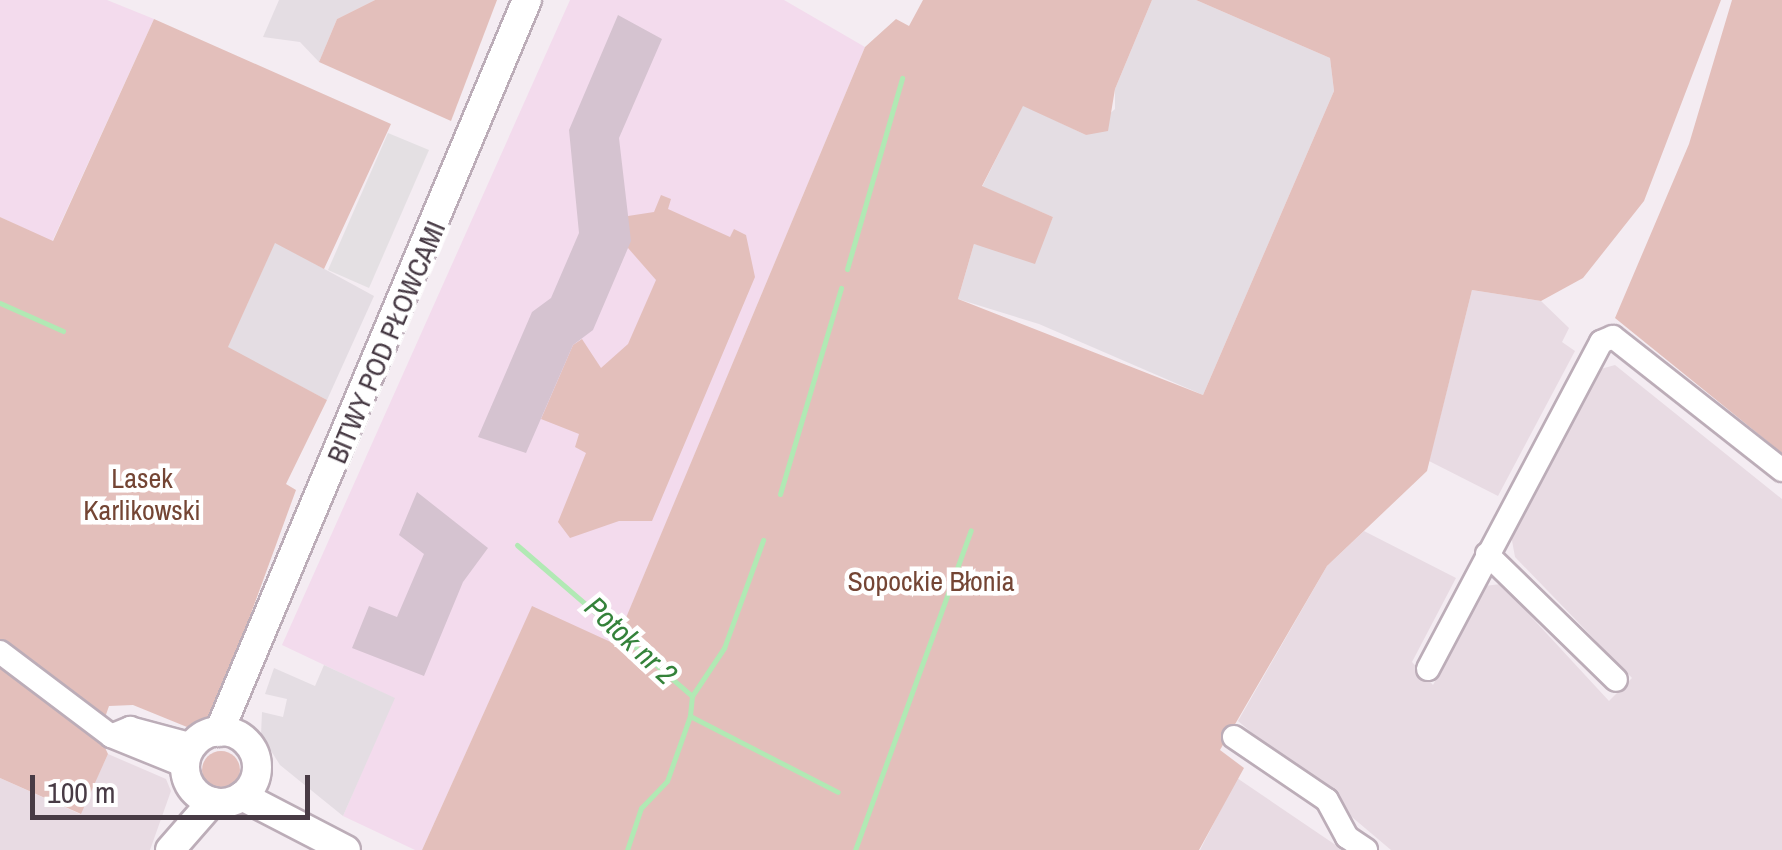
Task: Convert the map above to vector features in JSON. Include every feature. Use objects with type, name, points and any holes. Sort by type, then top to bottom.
[{"type":"street","name":"BITWY POD PŁOWCAMI","points":[[231,736],[243,684],[527,0]]},
{"type":"street","points":[[1428,669],[1601,342],[1612,337],[1782,470]]},
{"type":"street","points":[[1488,554],[1616,680]]},
{"type":"street","points":[[0,652],[111,736],[130,728],[196,776],[248,788],[346,850]]},
{"type":"street","points":[[170,850],[196,776],[231,736],[255,758],[248,788]]},
{"type":"street","points":[[1234,738],[1327,800],[1349,839],[1366,850]]},
{"type":"shaded area","points":[[0,0],[107,0],[154,19],[52,242],[0,217]]},
{"type":"shaded area","points":[[279,0],[375,0],[337,19],[319,62],[300,42],[263,37]]},
{"type":"shaded area","points":[[570,0],[784,0],[865,47],[615,645],[532,607],[422,850],[415,850],[343,816],[394,698],[282,645]]},
{"type":"shaded area","points":[[1152,0],[1196,0],[1330,58],[1334,91],[1203,395],[1039,324],[958,299],[974,244],[1036,257],[1053,217],[982,187],[1023,105],[1086,135],[1115,109],[1115,89]]},
{"type":"shaded area","points":[[388,133],[429,150],[369,288],[328,270]]},
{"type":"shaded area","points":[[275,242],[374,296],[327,400],[227,348]]},
{"type":"shaded area","points":[[1472,290],[1541,301],[1569,328],[1562,342],[1575,351],[1498,496],[1429,461]]},
{"type":"shaded area","points":[[1615,365],[1782,499],[1782,850],[1391,850],[1238,721],[1327,566],[1364,531],[1456,578],[1412,662],[1433,685],[1484,586],[1501,584],[1609,701],[1632,678],[1515,557],[1511,535],[1597,370]]},
{"type":"shaded area","points":[[324,665],[395,698],[343,816],[280,765],[261,735],[262,712],[283,717],[287,699],[265,694],[274,668],[315,686]]},
{"type":"shaded area","points":[[108,754],[166,779],[171,791],[150,850],[0,850],[0,778],[80,814]]},
{"type":"shaded area","points":[[1237,778],[1343,850],[1200,850]]},
{"type":"green space","points":[[375,0],[497,0],[451,121],[319,62],[337,19]]},
{"type":"green space","name":"Sopockie Błonia","points":[[923,0],[1152,0],[1115,89],[1108,131],[1086,135],[1023,106],[982,186],[1053,217],[1035,264],[974,244],[958,299],[1203,395],[1334,91],[1330,58],[1196,0],[1721,0],[1644,201],[1583,278],[1541,301],[1472,290],[1427,471],[1327,566],[1220,750],[1244,768],[1199,850],[422,850],[532,606],[615,644],[865,47],[896,19],[909,26]]},
{"type":"green space","points":[[1732,0],[1782,0],[1782,453],[1615,318],[1689,144]]},
{"type":"green space","name":"Lasek Karlikowski","points":[[154,19],[391,124],[324,269],[275,243],[228,347],[327,400],[286,484],[296,490],[214,715],[187,727],[133,705],[109,706],[99,735],[108,754],[81,814],[0,778],[0,217],[53,241]]},
{"type":"green space","points":[[661,195],[671,199],[668,209],[730,237],[734,229],[746,235],[755,277],[652,521],[619,521],[570,538],[558,522],[586,453],[575,447],[579,434],[541,419],[573,345],[582,339],[601,368],[628,344],[656,280],[628,248],[628,216],[654,212]]},
{"type":"green space","points":[[221,751],[234,757],[240,770],[234,783],[221,789],[208,783],[202,770],[208,757]]},
{"type":"building","points":[[618,15],[662,39],[619,138],[631,241],[593,330],[573,345],[526,453],[478,437],[532,312],[551,298],[579,233],[569,130]]},
{"type":"building","points":[[417,492],[488,548],[463,582],[424,676],[352,648],[369,606],[397,617],[424,554],[399,535]]},
{"type":"waterway","points":[[847,269],[902,78]]},
{"type":"waterway","points":[[780,494],[841,288]]},
{"type":"waterway","name":"Potok nr 2","points":[[0,303],[63,331]]},
{"type":"waterway","points":[[855,850],[971,530]]},
{"type":"waterway","points":[[692,696],[724,648],[763,540]]},
{"type":"waterway","name":"Potok nr 2","points":[[517,545],[692,696],[690,716],[838,792]]},
{"type":"waterway","points":[[627,850],[641,808],[667,781],[690,716]]}]
